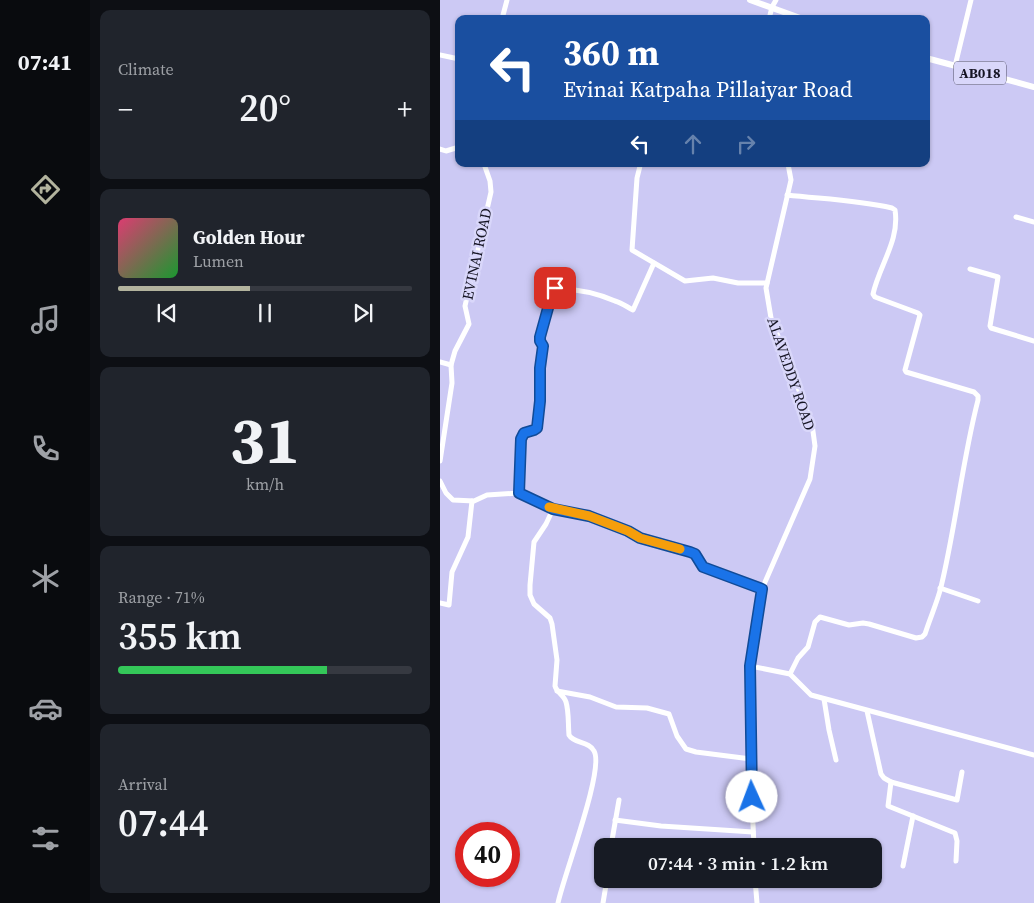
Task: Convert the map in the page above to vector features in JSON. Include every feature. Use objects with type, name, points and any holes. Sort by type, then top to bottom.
[{"type":"main road","points":[[750,0],[793,15]]},
{"type":"main road","name":"AB018","points":[[930,59],[1034,87]]},
{"type":"street","points":[[503,15],[507,0]]},
{"type":"street","points":[[770,15],[776,0]]},
{"type":"street","points":[[954,66],[971,0]]},
{"type":"street","points":[[440,55],[455,58]]},
{"type":"street","points":[[440,149],[455,148]]},
{"type":"street","name":"EVINAI ROAD","points":[[440,461],[452,383],[451,365],[455,351],[469,324],[465,306],[490,192],[490,181],[485,167]]},
{"type":"street","points":[[640,167],[637,178],[632,250],[685,281],[713,278],[738,283],[767,283]]},
{"type":"street","name":"ALAVEDDY ROAD","points":[[753,838],[750,666],[762,589],[810,479],[815,446],[812,424],[771,318],[766,288],[791,180],[789,167]]},
{"type":"street","points":[[787,195],[835,201],[851,200],[895,210],[894,232],[889,254],[873,294],[875,297],[918,313],[920,316],[905,370],[906,372],[974,392],[978,396],[968,438],[953,531],[940,588],[925,634],[922,637],[916,638],[869,624],[848,625],[820,617],[816,622],[808,647],[798,658],[790,674]]},
{"type":"street","points":[[1016,217],[1034,222]]},
{"type":"street","points":[[519,493],[521,439],[524,433],[537,428],[543,346],[540,337],[553,290],[555,288],[569,289],[617,301],[634,310],[654,263]]},
{"type":"street","points":[[970,269],[998,277],[991,328],[1034,341]]},
{"type":"street","points":[[440,362],[451,365]]},
{"type":"street","points":[[440,481],[453,500],[472,501],[487,495],[519,493],[553,509],[589,516],[628,531],[640,538],[695,554],[703,567],[762,589]]},
{"type":"street","points":[[440,603],[449,605],[452,572],[468,537],[472,501]]},
{"type":"street","points":[[553,509],[534,542],[530,595],[534,604],[550,618],[552,624],[557,660],[556,690]]},
{"type":"street","points":[[940,588],[978,601]]},
{"type":"street","points":[[750,666],[790,674],[810,695],[1034,755]]},
{"type":"street","points":[[556,690],[590,697],[616,707],[647,708],[668,714],[677,736],[686,750],[751,759]]},
{"type":"street","points":[[556,690],[564,696],[566,702],[571,738],[591,747],[595,752],[591,792],[558,903]]},
{"type":"street","points":[[824,699],[828,730],[836,760]]},
{"type":"street","points":[[866,711],[881,774],[884,778],[891,782],[957,800],[962,772]]},
{"type":"street","points":[[891,782],[888,806],[955,833],[957,841],[956,861]]},
{"type":"street","points":[[612,838],[619,800]]},
{"type":"street","points":[[903,866],[913,816]]},
{"type":"street","points":[[615,820],[661,826],[753,832]]},
{"type":"street","points":[[603,903],[606,888]]},
{"type":"street","points":[[756,888],[757,903]]},
{"type":"slow traffic","points":[[549,507],[589,516],[628,531],[640,538],[680,549]]},
{"type":"route","points":[[555,288],[540,337],[543,346],[537,428],[524,433],[521,439],[519,493],[553,509],[589,516],[628,531],[640,538],[690,552],[695,554],[700,565],[703,567],[762,589],[750,666],[752,797]]}]
